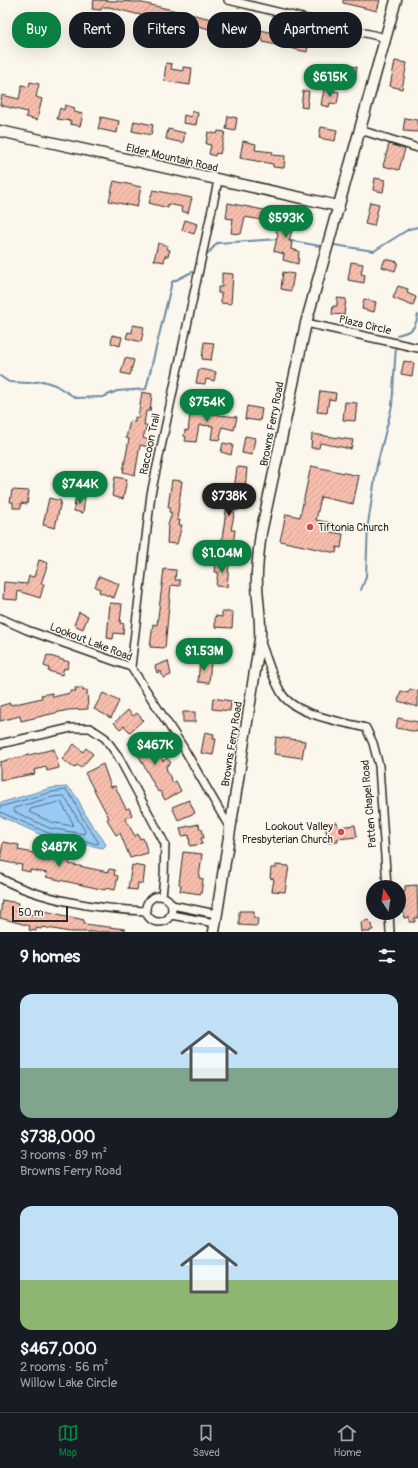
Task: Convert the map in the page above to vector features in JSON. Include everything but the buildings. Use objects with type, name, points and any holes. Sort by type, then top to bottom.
[{"type":"street","points":[[228,0],[386,38]]},
{"type":"street","name":"Browns Ferry Road","points":[[215,923],[231,830],[260,639],[260,609],[257,585],[261,533],[306,323],[396,0]]},
{"type":"street","points":[[360,130],[418,148]]},
{"type":"street","name":"Elder Mountain Road","points":[[0,131],[218,181],[338,206]]},
{"type":"street","name":"Raccoon Trail","points":[[131,667],[151,494],[218,181]]},
{"type":"street","name":"Plaza Circle","points":[[306,323],[418,348]]},
{"type":"street","name":"Lookout Lake Road","points":[[0,618],[27,630],[131,667],[183,747],[231,830]]},
{"type":"street","name":"Patten Chapel Road","points":[[260,639],[276,682],[283,695],[290,702],[300,709],[366,728],[373,743],[379,766],[387,880]]},
{"type":"street","points":[[0,744],[71,728],[90,728],[105,738],[118,756],[165,844],[162,896]]},
{"type":"street","points":[[0,878],[19,888],[77,903],[118,910],[145,911]]},
{"type":"street","points":[[172,905],[171,915],[166,921],[159,923],[148,918],[145,911],[147,902],[153,897],[162,896],[168,899],[172,905],[215,923]]},
{"type":"street","points":[[171,915],[215,923]]},
{"type":"street","points":[[389,920],[390,932]]},
{"type":"water","points":[[67,787],[77,797],[90,822],[106,845],[103,848],[46,837],[0,816],[0,803],[51,788]]},
{"type":"waterway","points":[[334,245],[374,251],[409,229],[418,227]]},
{"type":"waterway","points":[[206,256],[217,243],[279,239]]},
{"type":"waterway","points":[[287,240],[320,246]]},
{"type":"waterway","points":[[0,376],[9,382],[28,383],[43,381],[55,385],[76,398],[103,397],[117,391],[146,389],[172,282],[192,272]]},
{"type":"waterway","points":[[397,335],[412,329],[416,324],[418,315]]},
{"type":"waterway","points":[[361,590],[366,577],[368,524],[377,465],[392,406],[396,346]]},
{"type":"place","name":"Tiftonia Church","points":[[310,527]]},
{"type":"place","name":"Lookout Valley Presbyterian Church","points":[[341,832]]}]
